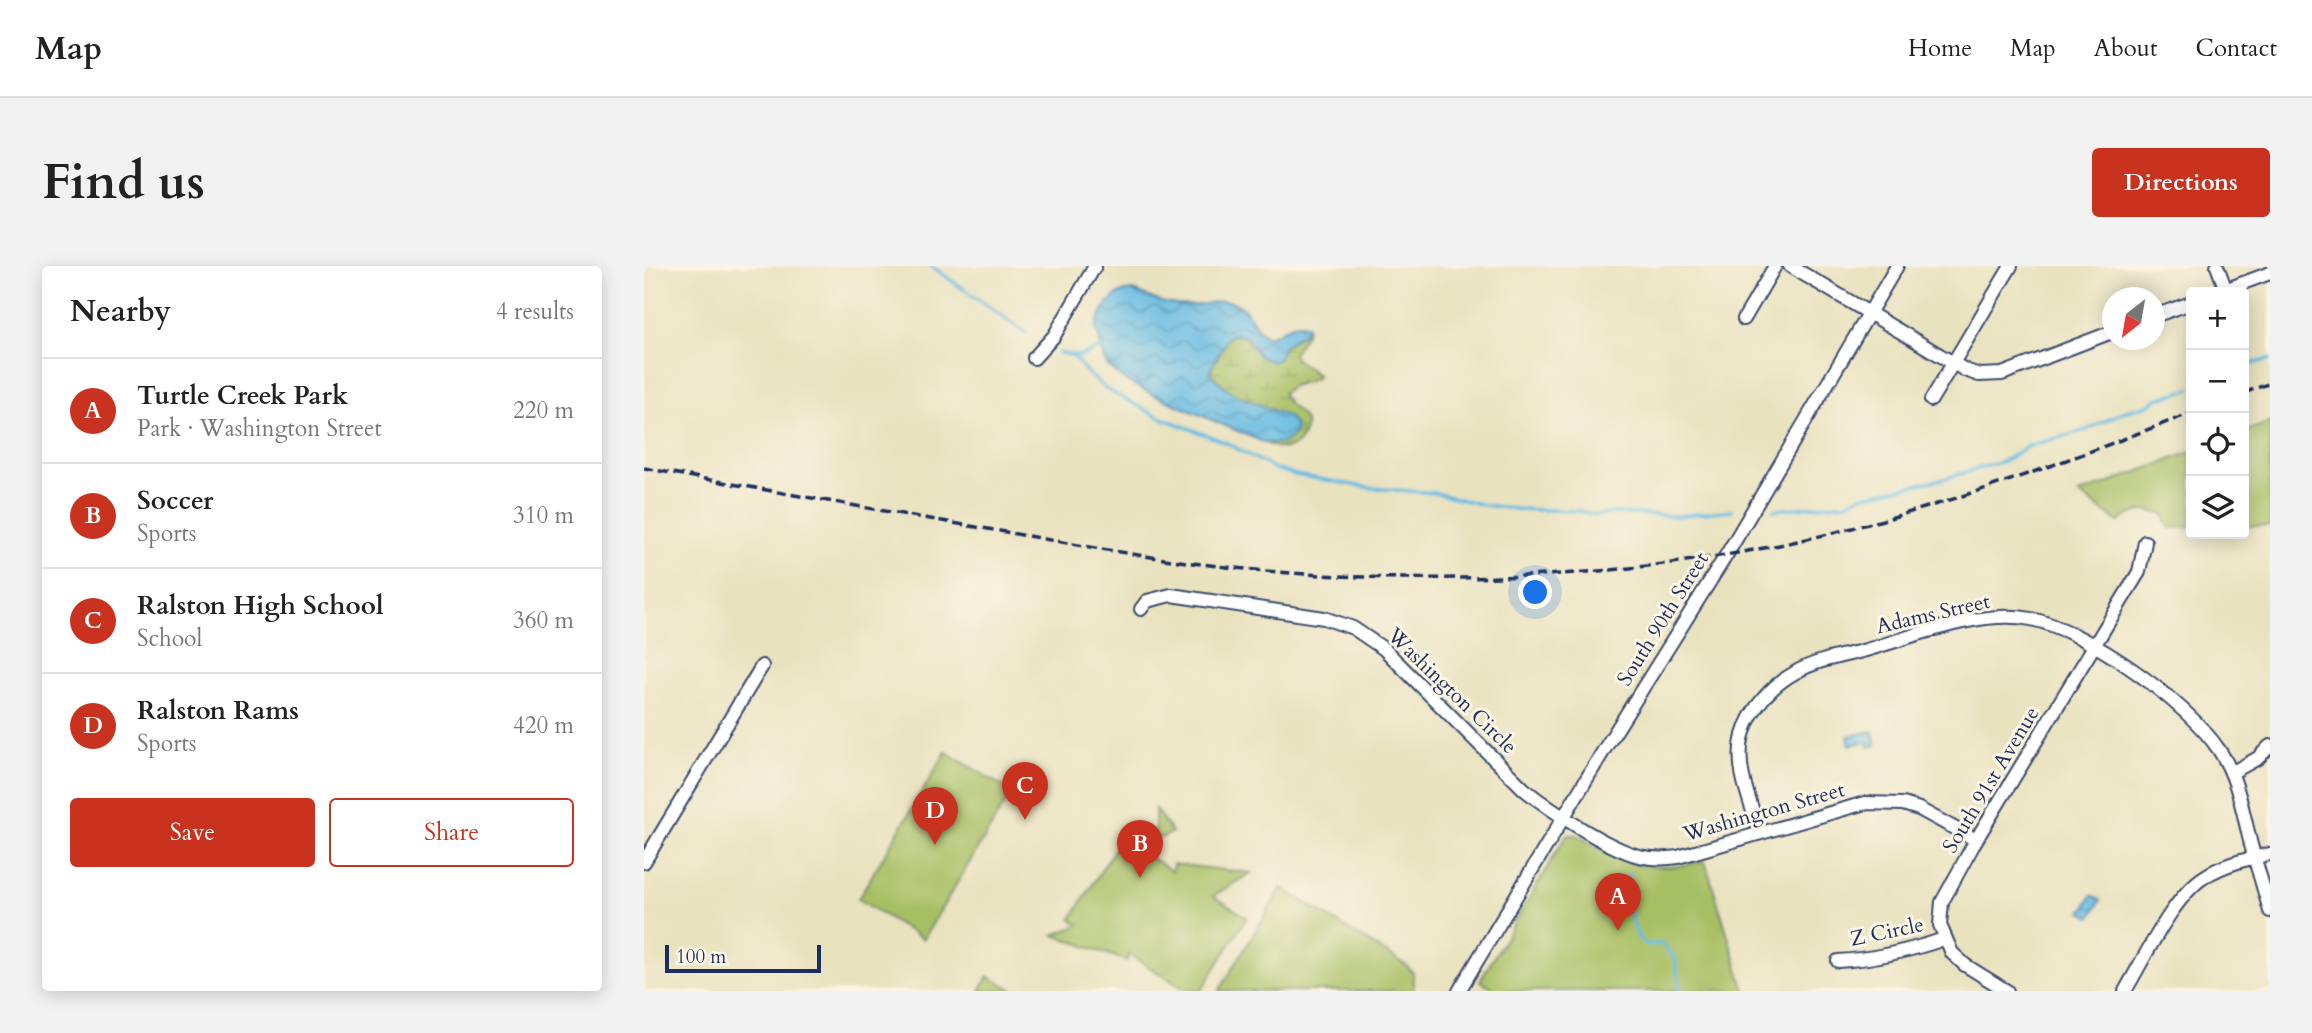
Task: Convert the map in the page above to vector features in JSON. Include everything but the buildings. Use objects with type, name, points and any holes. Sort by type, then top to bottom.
[{"type":"street","points":[[1034,358],[1054,336],[1095,266]]},
{"type":"street","points":[[1744,318],[1775,266]]},
{"type":"street","points":[[1790,266],[1953,363],[1979,375],[2001,374],[2102,336]]},
{"type":"street","name":"South 90th Street","points":[[1459,991],[1727,554],[1897,266]]},
{"type":"street","points":[[1931,400],[2011,266]]},
{"type":"street","points":[[2217,266],[2221,287]]},
{"type":"street","points":[[2233,287],[2270,273]]},
{"type":"street","points":[[2165,312],[2186,305]]},
{"type":"street","name":"South 91st Avenue","points":[[1944,939],[1940,921],[1942,902],[1976,840],[2138,572],[2145,542]]},
{"type":"street","name":"Washington Circle","points":[[1141,609],[1147,601],[1171,595],[1319,617],[1353,628],[1384,649],[1524,789],[1564,816]]},
{"type":"street","name":"Adams Street","points":[[1760,833],[1740,763],[1743,734],[1754,712],[1767,695],[1795,672],[1839,657],[1990,617],[2019,617],[2064,630],[2148,681],[2182,708],[2218,749],[2236,785],[2270,911]]},
{"type":"street","points":[[644,862],[762,666]]},
{"type":"street","points":[[2231,773],[2258,758],[2270,746]]},
{"type":"street","name":"Washington Street","points":[[1564,816],[1621,850],[1654,858],[1678,857],[1852,806],[1884,802],[1919,809],[1976,840]]},
{"type":"street","points":[[2125,991],[2185,893],[2220,869],[2270,854]]},
{"type":"street","points":[[1944,939],[1960,961],[2007,991]]},
{"type":"street","name":"Z Circle","points":[[1838,961],[1871,959],[1944,939]]},
{"type":"green space","points":[[1307,330],[1293,355],[1317,374],[1316,378],[1294,385],[1283,394],[1286,401],[1305,420],[1304,434],[1297,444],[1288,448],[1276,447],[1263,442],[1272,444],[1294,433],[1296,428],[1291,422],[1276,412],[1232,393],[1211,375],[1210,370],[1229,336],[1244,336],[1259,356],[1278,359],[1285,345]]},
{"type":"green space","points":[[2270,422],[2270,526],[2249,526],[2249,430]]},
{"type":"green space","points":[[2186,454],[2186,527],[2169,528],[2164,515],[2152,511],[2135,513],[2119,522],[2079,494]]},
{"type":"green space","points":[[946,752],[1012,792],[923,939],[858,899]]},
{"type":"green space","points":[[1155,809],[1172,832],[1164,837],[1155,838]]},
{"type":"green space","points":[[1577,835],[1624,860],[1653,867],[1705,861],[1745,991],[1496,991],[1480,981],[1566,836]]},
{"type":"green space","points":[[1121,839],[1172,871],[1173,864],[1251,873],[1213,896],[1247,917],[1201,991],[1188,991],[1129,955],[1127,961],[1054,935],[1079,925],[1071,919]]},
{"type":"green space","points":[[1282,888],[1407,966],[1413,973],[1414,991],[1219,991]]},
{"type":"green space","points":[[988,976],[1015,991],[980,991]]},
{"type":"water","points":[[1133,290],[1172,304],[1197,305],[1226,301],[1235,303],[1245,310],[1259,330],[1269,337],[1296,323],[1307,325],[1307,330],[1285,345],[1278,359],[1273,362],[1259,356],[1244,337],[1229,336],[1210,370],[1211,375],[1234,394],[1289,417],[1296,427],[1291,437],[1279,443],[1263,442],[1156,396],[1124,380],[1108,366],[1103,357],[1096,327],[1101,313],[1114,297]]},
{"type":"water","points":[[1873,731],[1876,745],[1869,747],[1868,742],[1850,745],[1848,736]]},
{"type":"water","points":[[2092,895],[2101,900],[2091,917],[2082,912]]},
{"type":"waterway","points":[[931,266],[1026,333]]},
{"type":"waterway","points":[[1073,355],[1080,356],[1101,348]]},
{"type":"waterway","points":[[1059,353],[1072,355],[1087,373],[1106,389],[1157,416],[1227,443],[1275,469],[1296,475],[1371,488],[1435,493],[1484,505],[1515,509],[1580,511],[1595,515],[1615,513],[1677,516],[1732,510]]},
{"type":"waterway","points":[[2249,365],[2270,359]]},
{"type":"waterway","points":[[1774,510],[1847,503],[1861,496],[1943,479],[2004,461],[2028,446],[2087,430],[2123,412],[2186,390]]},
{"type":"waterway","points":[[1630,873],[1621,890],[1621,898],[1627,904],[1638,937],[1646,944],[1662,944],[1675,959],[1680,991]]},
{"type":"railway","points":[[2249,391],[2270,383]]},
{"type":"railway","points":[[644,468],[1177,561],[1343,576],[1477,578],[1611,570],[1743,552],[1807,539],[1953,499],[2186,415]]},
{"type":"place","name":"Ralston High School","points":[[1025,820]]},
{"type":"place","name":"Ralston Rams","points":[[935,845]]},
{"type":"place","name":"Soccer","points":[[1140,878]]},
{"type":"place","name":"Turtle Creek Park","points":[[1618,931]]}]
